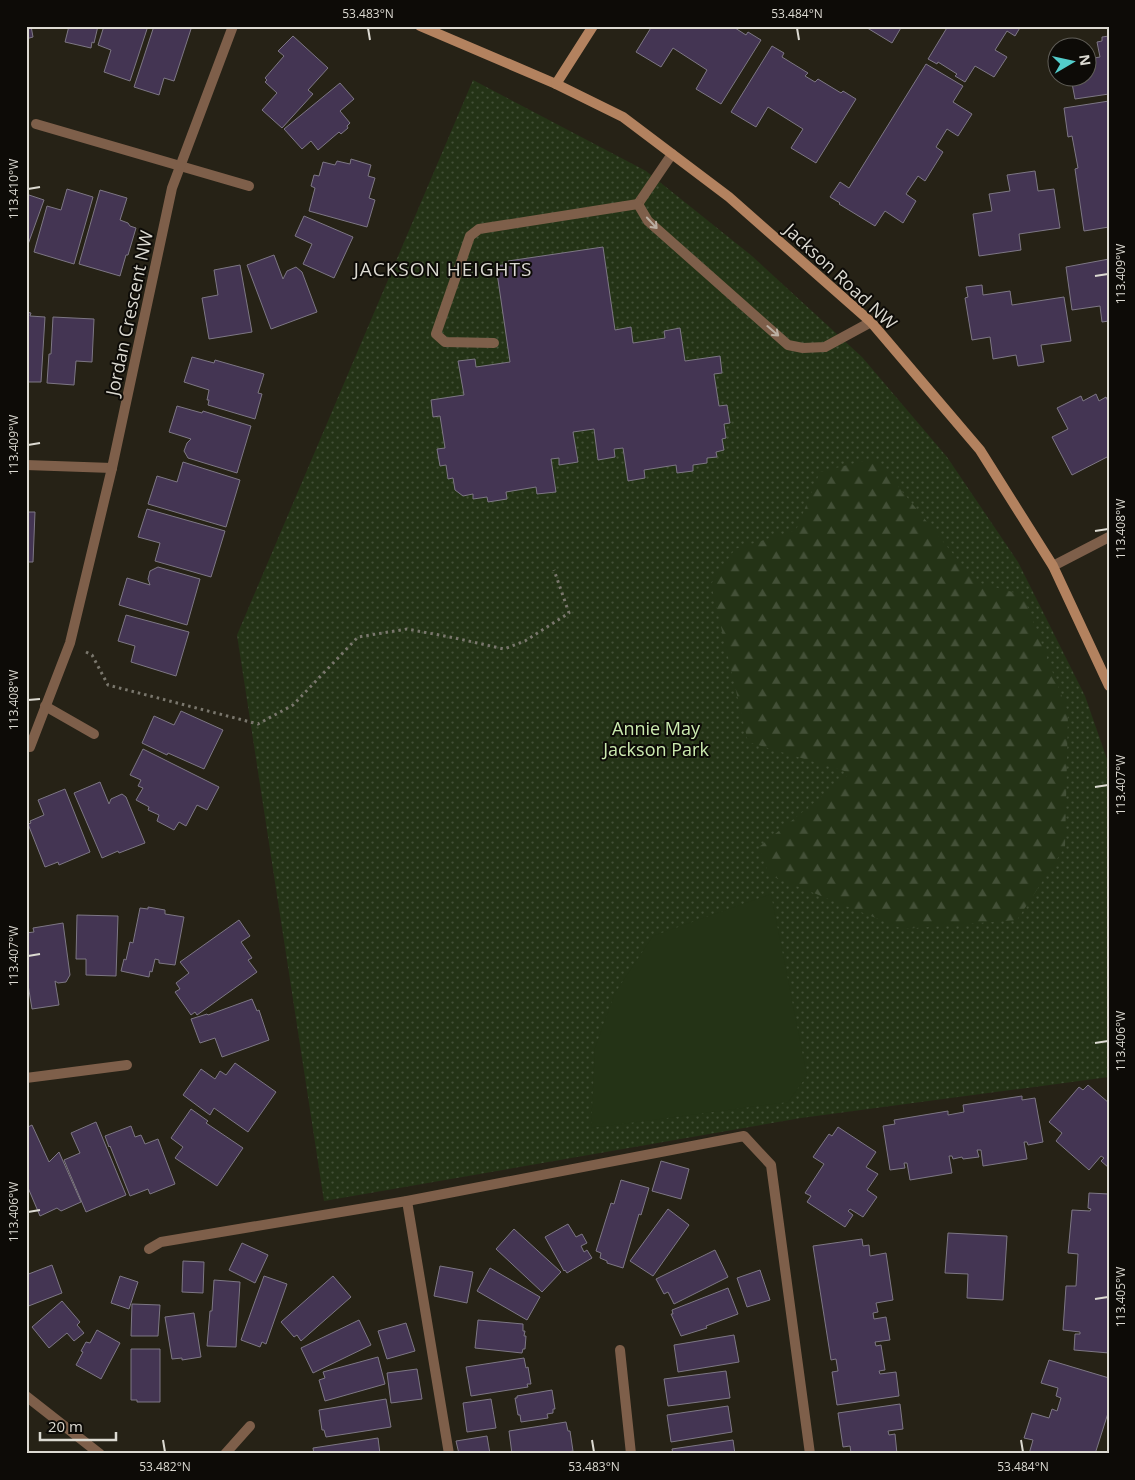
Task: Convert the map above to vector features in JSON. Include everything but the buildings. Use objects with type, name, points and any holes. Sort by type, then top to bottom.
[{"type":"street","name":"Jordan Crescent NW","points":[[26,747],[30,747],[70,643],[112,468],[172,188],[233,26]]},
{"type":"street","name":"Jackson Road NW","points":[[420,26],[556,84],[623,117],[729,197],[871,322],[980,450],[1053,566],[1109,686]]},
{"type":"street","points":[[556,84],[593,26]]},
{"type":"street","points":[[36,124],[249,186]]},
{"type":"street","points":[[494,343],[445,342],[436,334],[470,236],[479,228],[638,204],[672,154]]},
{"type":"street","points":[[638,204],[648,221],[788,345],[803,348],[825,347],[871,322]]},
{"type":"street","points":[[26,465],[112,468]]},
{"type":"street","points":[[1053,566],[1109,537]]},
{"type":"street","points":[[45,706],[94,734]]},
{"type":"street","points":[[26,1078],[127,1065]]},
{"type":"street","points":[[149,1250],[161,1242],[407,1201],[744,1136],[772,1165],[810,1454]]},
{"type":"street","points":[[407,1201],[450,1454]]},
{"type":"street","points":[[620,1350],[631,1454]]},
{"type":"street","points":[[26,1396],[100,1454]]},
{"type":"street","points":[[225,1454],[250,1426]]},
{"type":"path","points":[[70,643],[92,655],[108,685],[258,724],[293,705],[358,637],[407,629],[504,649],[525,640],[569,613],[554,570]]},
{"type":"green space","name":"Annie May Jackson Park","points":[[473,80],[646,171],[752,256],[862,357],[947,457],[1018,562],[1085,696],[1109,765],[1109,1077],[801,1118],[324,1201],[237,635]]},
{"type":"green space","points":[[875,458],[976,582],[1023,595],[1068,712],[1065,847],[1017,920],[903,929],[769,875],[759,847],[851,773],[748,742],[711,584],[735,549],[796,530],[820,472]]},
{"type":"green space","points":[[771,894],[807,1076],[788,1102],[591,1128],[595,1048],[615,993],[653,936]]},
{"type":"district","name":"JACKSON HEIGHTS","points":[[443,269]]}]
